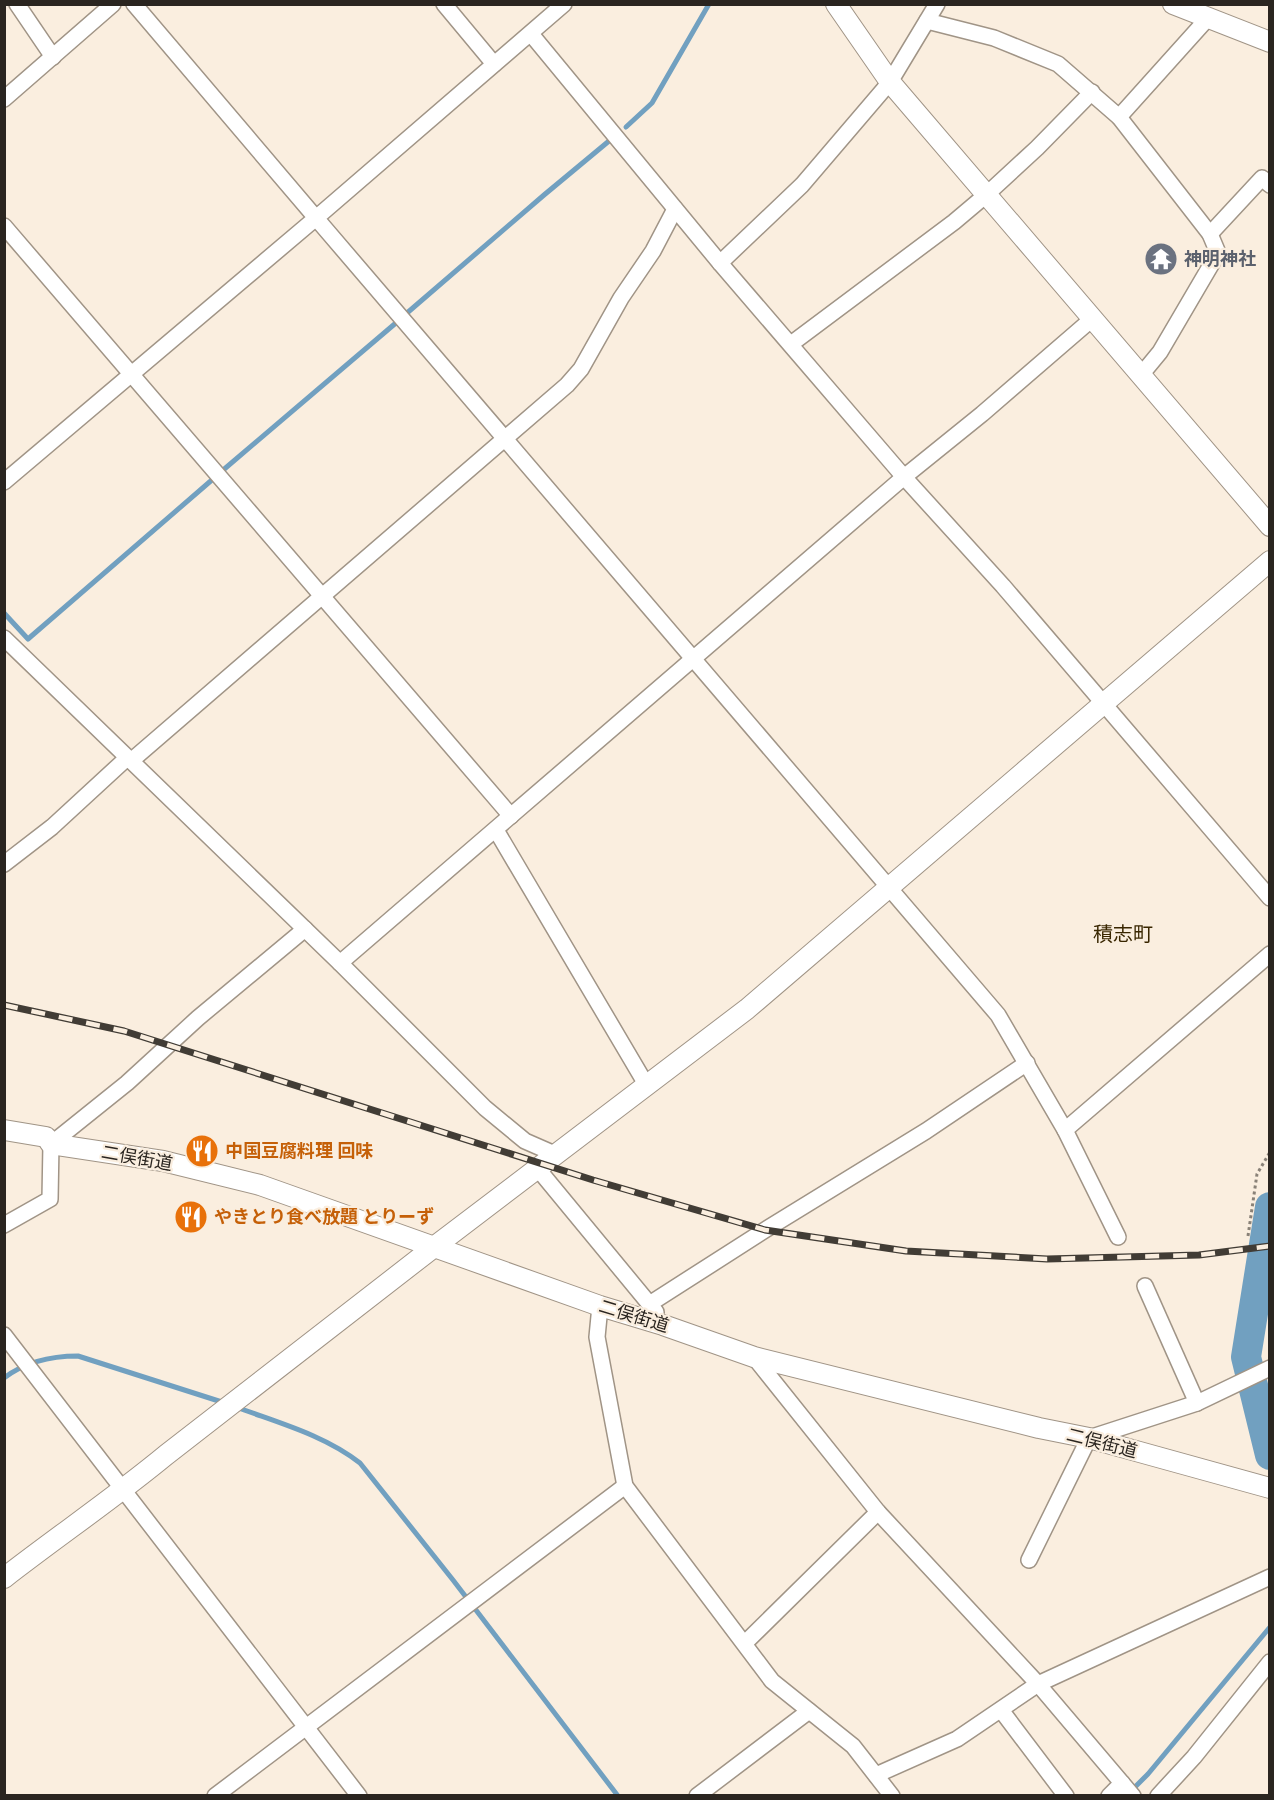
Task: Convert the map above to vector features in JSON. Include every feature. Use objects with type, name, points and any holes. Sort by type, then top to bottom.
[{"type":"street","points":[[17,4],[53,57]]},
{"type":"street","points":[[4,99],[113,4]]},
{"type":"street","points":[[134,4],[999,1015],[1065,1130],[1118,1236]]},
{"type":"street","points":[[444,4],[494,64]]},
{"type":"street","points":[[4,482],[564,4]]},
{"type":"street","points":[[836,4],[890,82],[1269,526]]},
{"type":"street","points":[[720,263],[802,185],[890,82],[937,4]]},
{"type":"street","points":[[1173,4],[1269,42]]},
{"type":"street","points":[[1119,117],[1208,18]]},
{"type":"street","points":[[927,21],[994,38],[1058,64],[1119,117],[1210,234],[1218,253],[1160,352],[1141,375]]},
{"type":"street","points":[[531,33],[720,263],[904,477],[1003,586],[1269,898]]},
{"type":"street","points":[[791,344],[954,222],[1037,148],[1092,92]]},
{"type":"street","points":[[1210,234],[1262,178],[1269,185]]},
{"type":"street","points":[[4,864],[52,827],[567,385],[581,369],[621,298],[653,251],[675,209]]},
{"type":"street","points":[[4,226],[511,816]]},
{"type":"street","points":[[340,963],[904,477],[982,414],[1092,319]]},
{"type":"street","points":[[4,1578],[81,1519],[124,1490],[434,1247],[747,1009],[1269,561]]},
{"type":"street","points":[[4,638],[340,963],[485,1108],[525,1141],[557,1155]]},
{"type":"street","points":[[496,830],[647,1086]]},
{"type":"street","points":[[4,1225],[50,1199],[51,1144],[127,1083],[198,1018],[305,929]]},
{"type":"street","points":[[1065,1130],[1269,954]]},
{"type":"street","points":[[651,1303],[926,1131],[1027,1063]]},
{"type":"street","name":"二俣街道","points":[[4,1130],[46,1137],[51,1144],[163,1161],[260,1185],[600,1306],[663,1324],[754,1357],[1039,1428],[1089,1438],[1269,1488]]},
{"type":"street","points":[[538,1169],[651,1303],[663,1324]]},
{"type":"street","points":[[1144,1286],[1197,1403]]},
{"type":"street","points":[[600,1306],[597,1337],[625,1486],[772,1681],[853,1746],[892,1796]]},
{"type":"street","points":[[4,1335],[359,1796]]},
{"type":"street","points":[[754,1357],[878,1512],[1038,1684],[1126,1788],[1108,1796]]},
{"type":"street","points":[[1029,1560],[1089,1438],[1197,1403],[1269,1368]]},
{"type":"street","points":[[214,1796],[625,1486]]},
{"type":"street","points":[[745,1643],[878,1512]]},
{"type":"street","points":[[876,1775],[957,1739],[1038,1684],[1269,1577]]},
{"type":"street","points":[[1158,1796],[1194,1757],[1269,1662]]},
{"type":"street","points":[[1001,1710],[1066,1796]]},
{"type":"street","points":[[696,1796],[809,1711]]},
{"type":"street","points":[[1171,1783],[1181,1796]]},
{"type":"path","points":[[1248,1236],[1257,1174],[1269,1152]]},
{"type":"waterway","points":[[626,127],[652,103],[709,4]]},
{"type":"waterway","points":[[407,313],[609,141]]},
{"type":"waterway","points":[[222,471],[397,322]]},
{"type":"waterway","points":[[4,613],[28,639],[213,479]]},
{"type":"waterway","points":[[1270,1207],[1246,1357],[1270,1455]]},
{"type":"waterway","points":[[4,1378],[12,1372],[40,1361],[78,1356],[225,1403]]},
{"type":"waterway","points":[[236,1407],[316,1437],[360,1463],[453,1580],[618,1796]]},
{"type":"waterway","points":[[1132,1790],[1148,1774],[1270,1627]]},
{"type":"railway","points":[[4,1005],[124,1031],[593,1180],[765,1230],[906,1251],[1047,1259],[1199,1255],[1270,1246]]},
{"type":"place","name":"神明神社","points":[[1161,259]]},
{"type":"place","name":"中国豆腐料理 回味","points":[[202,1151]]},
{"type":"place","name":"やきとり食べ放題 とりーず","points":[[191,1217]]},
{"type":"district","name":"積志町","points":[[1123,934]]}]
